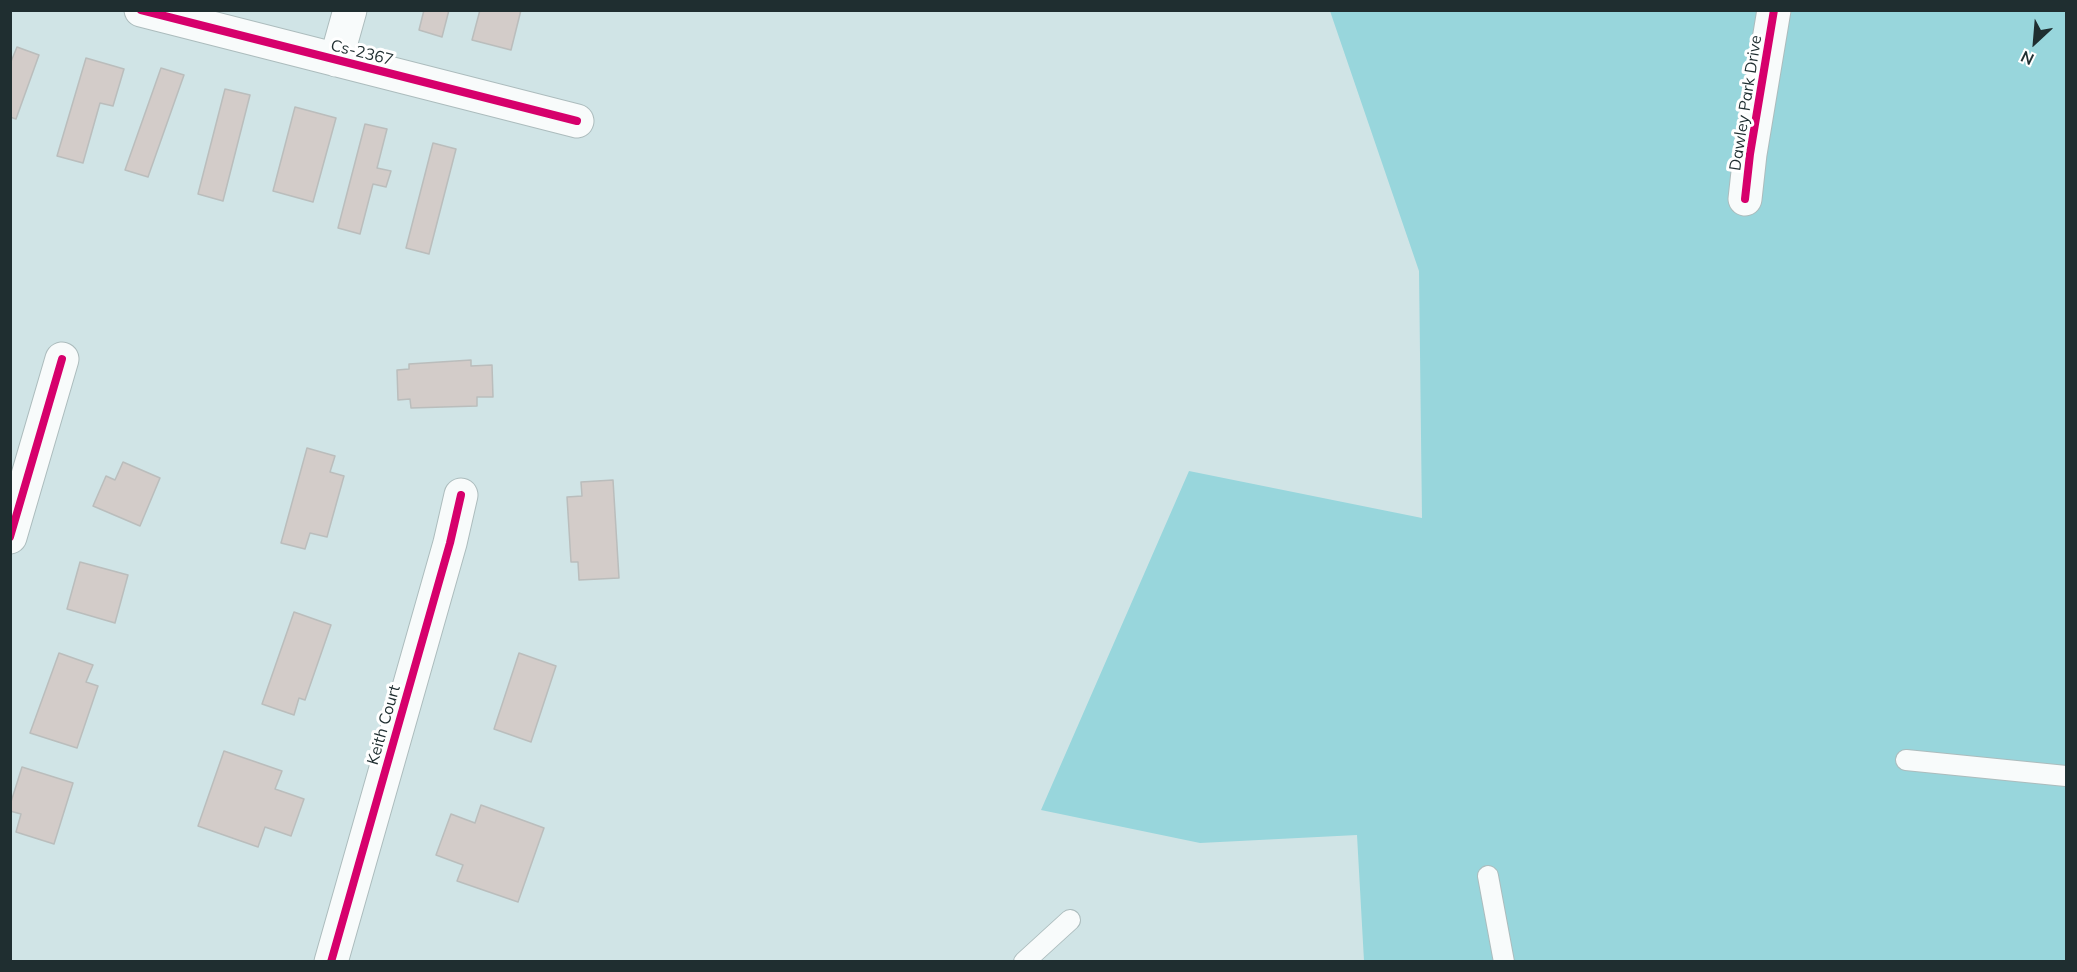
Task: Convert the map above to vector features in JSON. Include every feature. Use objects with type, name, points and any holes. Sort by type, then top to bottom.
[{"type":"street","name":"Cs-2367","points":[[141,10],[577,121]]},
{"type":"street","points":[[336,60],[350,10]]},
{"type":"street","name":"Dawley Park Drive","points":[[1745,199],[1750,154],[1774,10]]},
{"type":"street","points":[[10,537],[63,359]]},
{"type":"street","name":"Keith Court","points":[[331,962],[450,543],[461,495]]},
{"type":"lane","points":[[1906,759],[2067,776]]},
{"type":"lane","points":[[1488,876],[1504,962]]},
{"type":"lane","points":[[1024,962],[1070,920]]},
{"type":"shaded area","points":[[1330,11],[2066,11],[2066,961],[1364,961],[1357,835],[1200,843],[1041,810],[1189,471],[1422,518],[1419,271]]},
{"type":"building","points":[[424,10],[449,10],[442,37],[419,30]]},
{"type":"building","points":[[480,10],[521,10],[511,50],[472,40]]},
{"type":"building","points":[[17,47],[39,55],[16,119],[10,117],[10,64]]},
{"type":"building","points":[[86,58],[124,69],[113,106],[100,103],[83,163],[57,156]]},
{"type":"building","points":[[161,68],[184,75],[148,177],[125,170]]},
{"type":"building","points":[[225,89],[250,95],[223,201],[198,194]]},
{"type":"building","points":[[295,107],[336,118],[313,202],[273,191]]},
{"type":"building","points":[[365,124],[387,129],[377,168],[391,171],[386,187],[373,184],[360,234],[338,228]]},
{"type":"building","points":[[433,143],[456,149],[429,254],[406,248]]},
{"type":"building","points":[[471,360],[471,366],[492,365],[493,397],[477,397],[477,406],[411,408],[410,399],[398,400],[397,370],[409,369],[409,364]]},
{"type":"building","points":[[307,448],[335,456],[330,472],[344,476],[327,537],[310,533],[305,549],[281,543]]},
{"type":"building","points":[[123,462],[160,478],[140,526],[93,506],[106,476],[115,480]]},
{"type":"building","points":[[613,480],[619,578],[579,580],[578,562],[571,562],[567,497],[582,496],[581,482]]},
{"type":"building","points":[[80,562],[128,575],[115,623],[67,609]]},
{"type":"building","points":[[294,612],[331,625],[305,700],[299,698],[294,715],[262,704]]},
{"type":"building","points":[[59,653],[93,665],[86,682],[98,686],[77,748],[30,733]]},
{"type":"building","points":[[519,653],[556,666],[531,742],[494,729]]},
{"type":"building","points":[[224,751],[282,771],[275,789],[304,799],[291,836],[265,827],[258,847],[198,826]]},
{"type":"building","points":[[22,767],[73,783],[54,844],[16,832],[21,814],[10,811],[10,805]]},
{"type":"building","points":[[481,805],[544,828],[518,902],[457,881],[463,865],[436,855],[451,814],[475,823]]},
{"type":"cycle path","points":[[141,10],[577,121]]},
{"type":"cycle path","points":[[1745,199],[1750,154],[1774,10]]},
{"type":"cycle path","points":[[10,537],[62,359]]},
{"type":"cycle path","points":[[331,962],[450,543],[461,495]]}]
